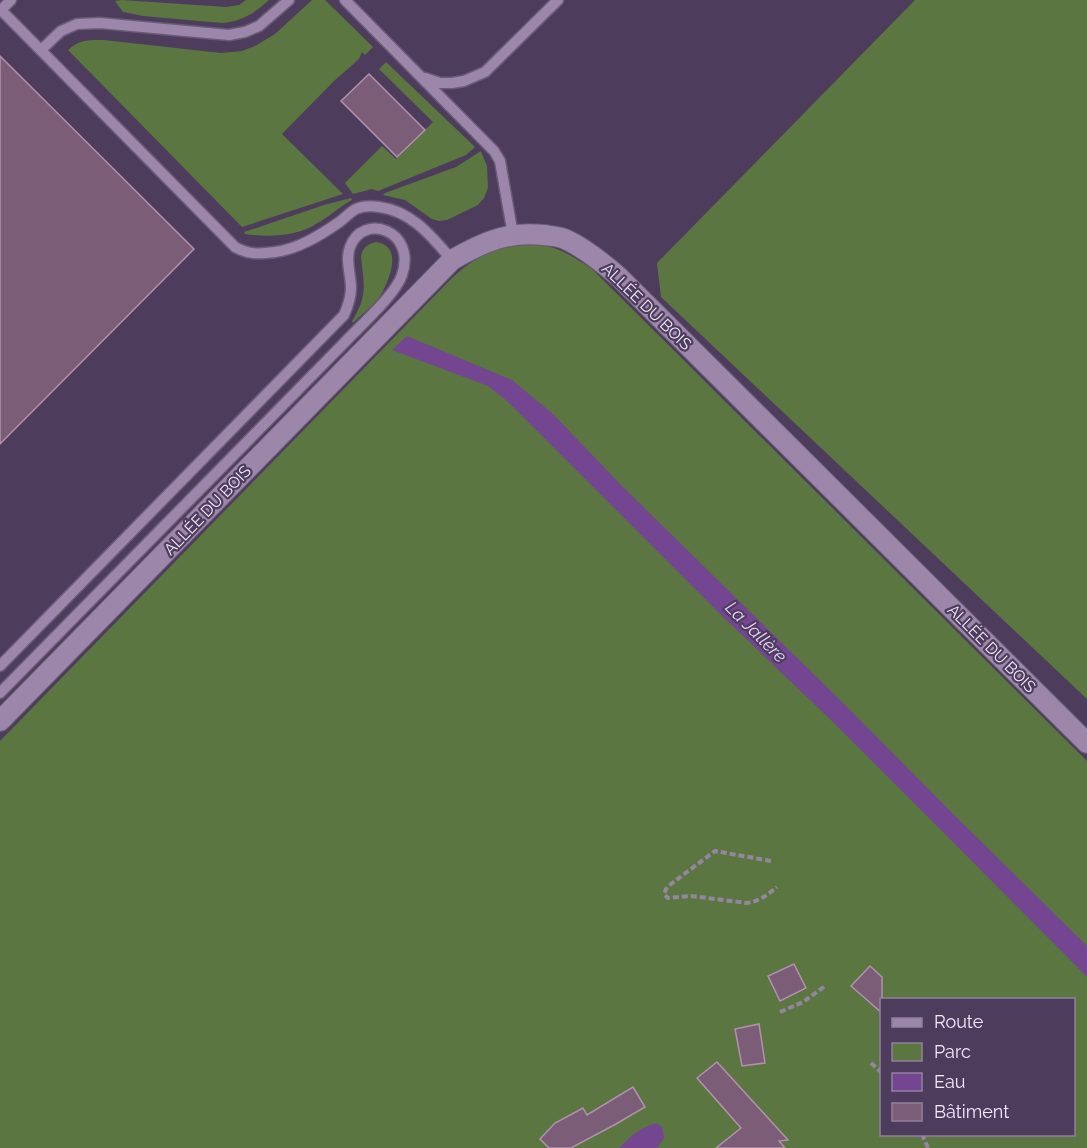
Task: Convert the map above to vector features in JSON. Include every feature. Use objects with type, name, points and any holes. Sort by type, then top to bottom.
[{"type":"street","name":"ALLÉE DU BOIS","points":[[0,721],[452,260],[478,245],[527,233],[564,238],[593,255],[620,277],[1087,743]]},
{"type":"lane","points":[[10,0],[0,10],[235,248],[257,254],[285,251],[315,238],[356,209],[372,206],[391,208],[408,216],[427,231],[452,260]]},
{"type":"lane","points":[[41,50],[61,31],[77,24],[100,23],[229,35],[259,26],[289,0]]},
{"type":"lane","points":[[345,0],[494,151],[500,161],[513,235]]},
{"type":"lane","points":[[422,77],[440,83],[464,81],[484,72],[558,0]]},
{"type":"lane","points":[[0,666],[344,315],[350,301],[348,258],[350,246],[358,236],[367,229],[380,228],[394,234],[403,245],[404,261],[402,276],[392,292],[0,693]]},
{"type":"path","points":[[771,861],[715,852],[667,887],[664,894],[668,898],[691,896],[747,903],[761,899],[777,887]]},
{"type":"path","points":[[780,1012],[803,1002],[825,986]]},
{"type":"path","points":[[871,1063],[880,1071]]},
{"type":"green space","points":[[246,0],[269,0],[248,16],[222,23],[123,12],[115,1],[226,7],[239,5]]},
{"type":"green space","points":[[312,0],[325,0],[373,47],[365,55],[362,52],[359,59],[282,134],[343,194],[242,227],[68,50],[81,42],[104,40],[221,53],[242,51],[275,34]]},
{"type":"green space","points":[[915,0],[1087,0],[1087,699],[661,297],[657,263]]},
{"type":"green space","points":[[386,62],[475,147],[466,155],[378,191],[372,189],[353,194],[345,183],[382,146],[396,159],[433,122],[379,69]]},
{"type":"green space","points":[[481,151],[487,166],[488,188],[484,198],[478,205],[447,220],[432,219],[405,200],[383,195],[456,167]]},
{"type":"green space","points":[[351,198],[352,200],[321,221],[291,234],[263,236],[244,232],[324,205]]},
{"type":"green space","points":[[376,242],[385,245],[390,250],[392,264],[388,281],[381,295],[353,323],[364,290],[361,257],[366,247]]},
{"type":"green space","points":[[542,245],[570,255],[591,268],[1087,761],[1087,1148],[0,1148],[0,741],[451,279],[482,256],[504,247]]},
{"type":"water","name":"La Jallère","points":[[407,336],[512,380],[553,414],[621,485],[1087,946],[1087,977],[833,722],[721,615],[507,401],[488,386],[392,350]]},
{"type":"water","points":[[656,1123],[662,1127],[664,1138],[657,1148],[619,1148],[636,1133]]},
{"type":"building","points":[[0,56],[194,249],[0,444]]},
{"type":"building","points":[[369,74],[425,130],[397,157],[341,101]]},
{"type":"building","points":[[794,964],[806,988],[780,1001],[768,976]]},
{"type":"building","points":[[870,966],[882,977],[880,1011],[851,986]]},
{"type":"building","points":[[759,1024],[765,1063],[742,1066],[735,1029]]},
{"type":"building","points":[[717,1062],[788,1140],[779,1141],[785,1148],[716,1148],[741,1128],[697,1078]]},
{"type":"building","points":[[633,1087],[645,1107],[616,1124],[571,1148],[549,1148],[540,1139],[555,1123],[583,1108],[587,1115]]}]
